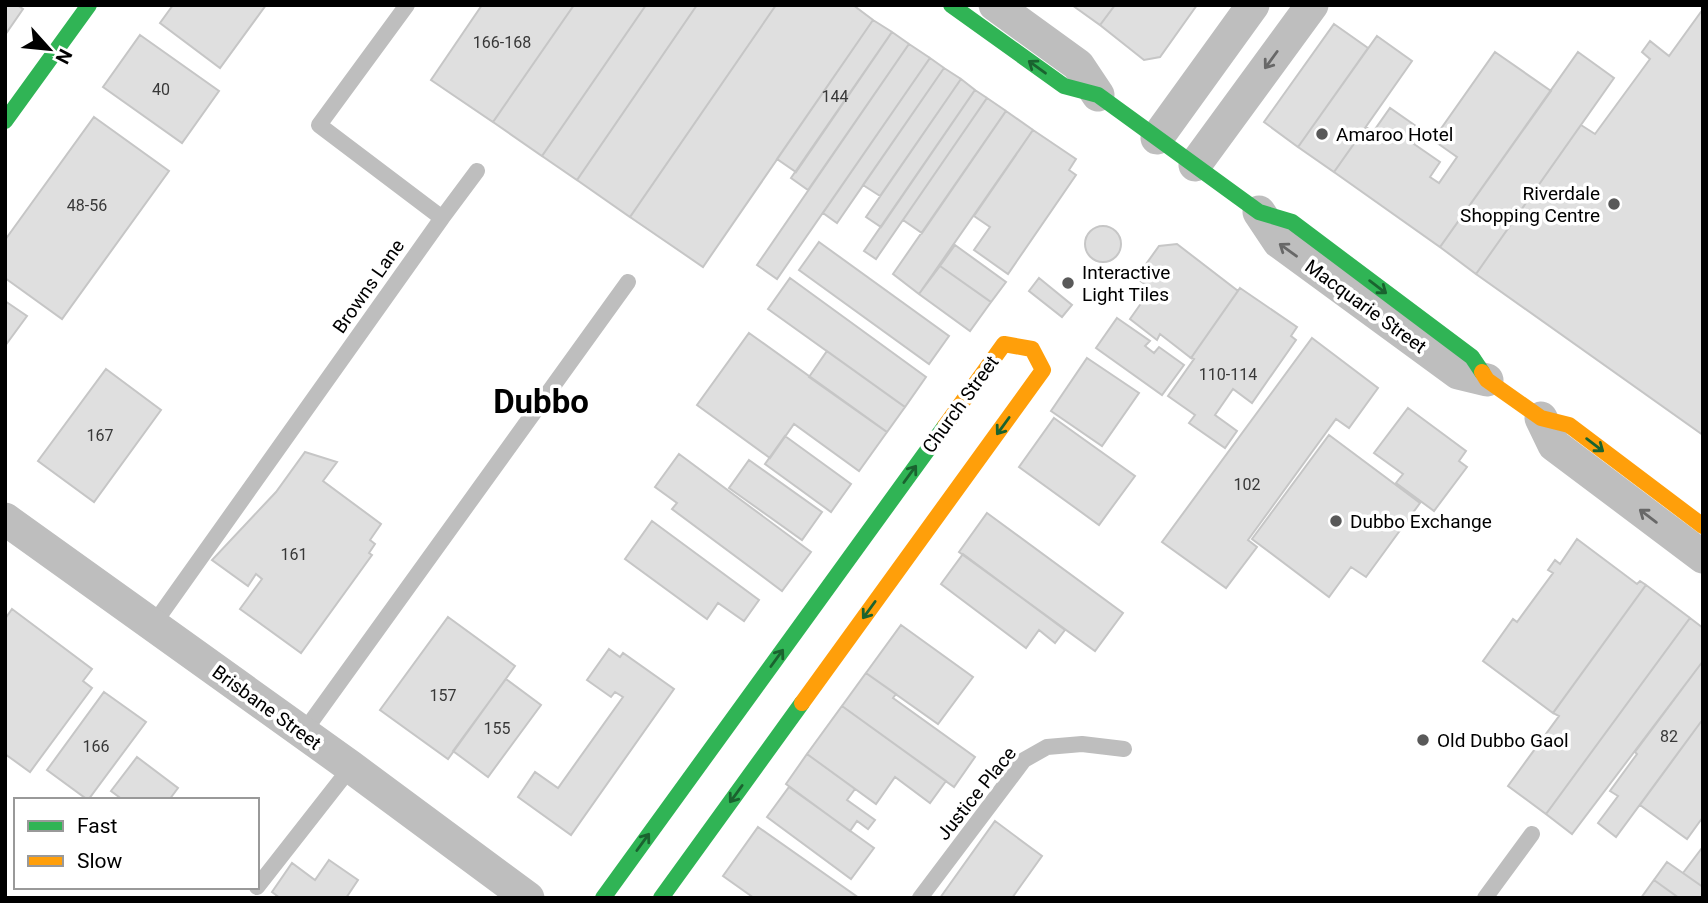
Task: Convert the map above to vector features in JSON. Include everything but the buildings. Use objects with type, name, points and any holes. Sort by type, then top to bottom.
[{"type":"street","points":[[5,121],[89,5]]},
{"type":"street","name":"Macquarie Street","points":[[951,5],[1063,86],[1098,95]]},
{"type":"street","name":"Macquarie Street","points":[[995,5],[1078,65],[1098,95],[1259,212],[1279,242],[1290,251],[1458,373],[1487,380],[1541,418],[1569,425],[1703,526]]},
{"type":"street","points":[[1157,138],[1254,5]]},
{"type":"street","points":[[1195,165],[1312,5]]},
{"type":"street","name":"Church Street","points":[[603,898],[1004,344],[1032,349],[1043,370],[661,898]]},
{"type":"street","name":"Macquarie Street","points":[[1541,418],[1553,445],[1703,556]]},
{"type":"street","name":"Brisbane Street","points":[[5,519],[351,767],[528,898]]},
{"type":"lane","points":[[407,5],[319,125],[442,218]]},
{"type":"lane","name":"Browns Lane","points":[[153,625],[477,172]]},
{"type":"lane","points":[[303,733],[628,282]]},
{"type":"lane","name":"Justice Place","points":[[920,898],[1024,760],[1047,747],[1083,744],[1124,749]]},
{"type":"lane","points":[[259,884],[351,767]]},
{"type":"lane","points":[[1486,898],[1532,834]]},
{"type":"traffic: fast","points":[[5,121],[89,5]]},
{"type":"traffic: fast","points":[[951,5],[1064,86],[1098,95],[1259,212],[1292,222],[1472,357],[1482,372]]},
{"type":"traffic: fast","points":[[603,898],[945,426]]},
{"type":"traffic: fast","points":[[661,898],[802,703]]},
{"type":"traffic: slow","points":[[802,703],[1043,370],[1032,349],[1004,344],[945,426]]},
{"type":"traffic: slow","points":[[1482,372],[1487,380],[1541,418],[1569,425],[1703,526]]},
{"type":"place","name":"Amaroo Hotel","points":[[1322,134]]},
{"type":"place","name":"Riverdale Shopping Centre","points":[[1614,204]]},
{"type":"place","name":"Interactive Light Tiles","points":[[1068,283]]},
{"type":"place","name":"Dubbo Exchange","points":[[1336,521]]},
{"type":"place","name":"Old Dubbo Gaol","points":[[1423,740]]},
{"type":"district","name":"Dubbo","points":[[541,401]]}]
